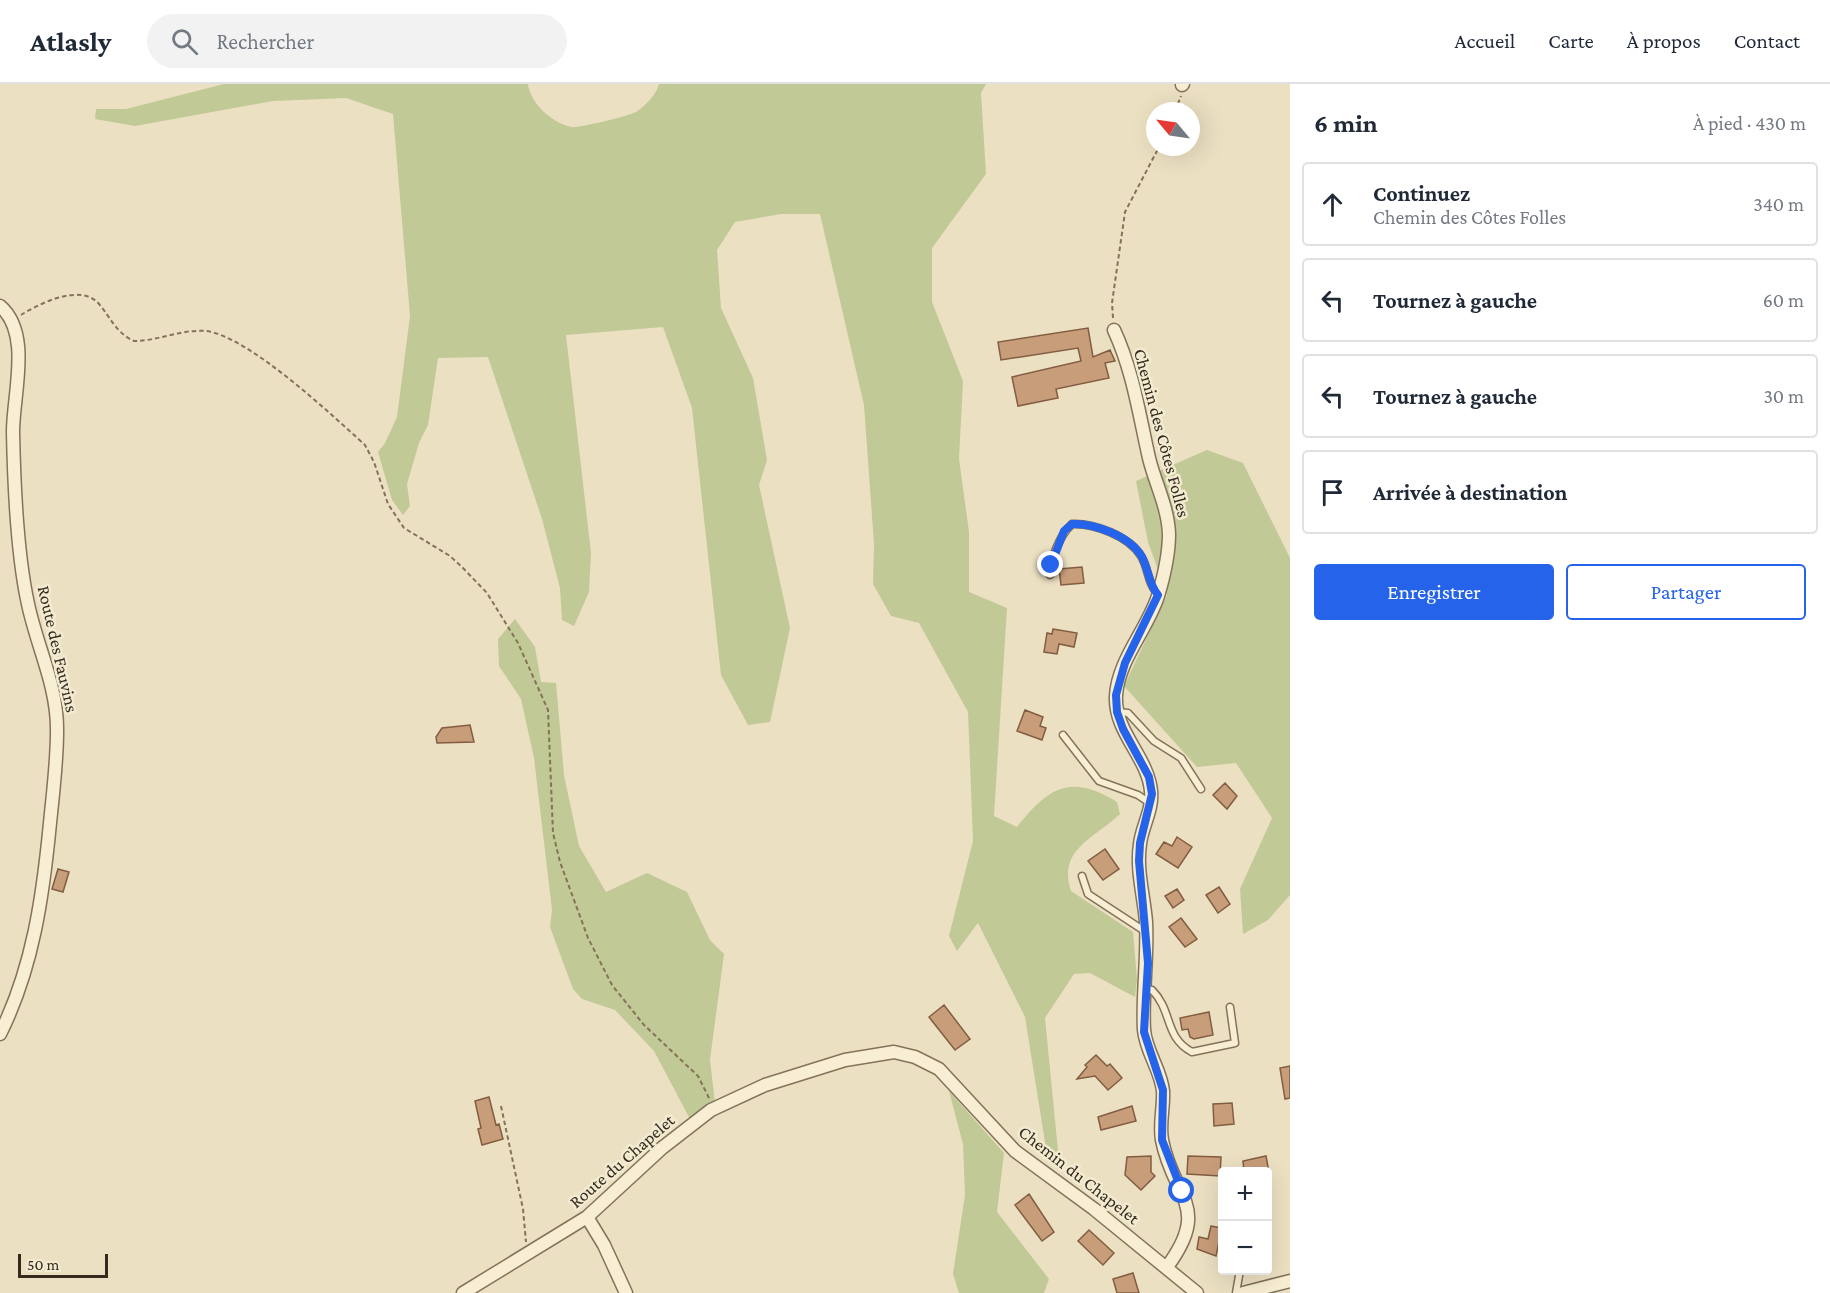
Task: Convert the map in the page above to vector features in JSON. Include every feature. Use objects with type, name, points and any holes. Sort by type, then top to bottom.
[{"type":"street","name":"Route des Fauvins","points":[[0,306],[13,321],[19,346],[13,432],[23,571],[28,605],[52,684],[58,732],[39,918],[18,995],[0,1034]]},
{"type":"street","name":"Chemin des Côtes Folles","points":[[1114,330],[1125,354],[1142,418],[1149,459],[1167,516],[1168,558],[1158,595],[1119,679],[1116,695],[1117,712],[1123,729],[1149,777],[1150,803],[1140,843],[1139,861],[1146,932],[1144,1032],[1163,1090],[1162,1140],[1189,1209],[1186,1237],[1167,1267]]},
{"type":"street","name":"Chemin du Chapelet","points":[[711,1110],[765,1085],[845,1060],[894,1052],[915,1057],[939,1069],[953,1081],[1015,1151],[1167,1267],[1197,1293]]},
{"type":"street","name":"Route du Chapelet","points":[[463,1293],[587,1217],[662,1148],[711,1110]]},
{"type":"street","points":[[587,1217],[626,1293]]},
{"type":"street","points":[[1243,1293],[1290,1281]]},
{"type":"lane","points":[[1050,575],[1051,565],[1064,531],[1072,524],[1086,524],[1126,540],[1141,556],[1151,587],[1158,595]]},
{"type":"lane","points":[[1117,712],[1128,712],[1154,741],[1181,758],[1201,789]]},
{"type":"lane","points":[[1064,735],[1099,781],[1138,795],[1150,803]]},
{"type":"lane","points":[[1082,876],[1088,894],[1146,932]]},
{"type":"lane","points":[[1146,990],[1152,990],[1164,1005],[1174,1038],[1192,1052],[1235,1043],[1230,1007]]},
{"type":"lane","points":[[1236,1293],[1239,1275]]},
{"type":"path","points":[[1177,102],[1182,85]]},
{"type":"path","points":[[1114,330],[1112,303],[1125,212],[1154,156]]},
{"type":"path","points":[[13,321],[35,307],[70,296],[85,295],[96,301],[120,333],[134,341],[193,331],[221,335],[255,355],[365,445],[374,462],[388,504],[404,528],[450,556],[461,566],[487,593],[518,643],[548,711],[553,833],[560,862],[588,938],[601,967],[629,1007],[644,1025],[698,1076],[711,1110]]},
{"type":"path","points":[[501,1106],[523,1209],[527,1254]]},
{"type":"green space","points":[[224,84],[528,84],[533,98],[544,112],[557,122],[572,127],[636,112],[650,100],[659,84],[986,84],[981,93],[986,174],[932,248],[932,302],[963,381],[959,459],[969,532],[969,592],[1007,608],[994,816],[1017,827],[1050,794],[1073,787],[1086,788],[1117,802],[1120,814],[1081,846],[1069,865],[1068,877],[1071,891],[1133,932],[1137,980],[1135,997],[1090,973],[1074,974],[1045,1018],[1060,1171],[1048,1161],[1025,1017],[978,923],[957,951],[949,936],[973,841],[968,712],[919,623],[891,616],[873,584],[874,544],[864,405],[820,214],[781,214],[735,222],[717,250],[721,308],[753,378],[767,460],[759,485],[790,628],[770,722],[748,725],[721,675],[692,408],[663,327],[566,335],[591,553],[589,592],[574,626],[562,620],[560,588],[542,519],[488,357],[438,358],[428,425],[419,443],[407,484],[410,506],[403,515],[392,500],[378,452],[385,443],[397,417],[410,316],[393,114],[346,98],[273,101],[135,126],[95,119],[96,109],[126,109]]},
{"type":"green space","points":[[1207,450],[1243,463],[1290,558],[1290,895],[1268,920],[1243,934],[1240,889],[1272,818],[1236,763],[1197,767],[1124,686],[1167,595],[1148,542],[1136,481]]},
{"type":"green space","points":[[515,619],[535,647],[541,682],[556,683],[564,775],[579,846],[606,892],[647,873],[687,892],[710,940],[724,954],[710,1060],[715,1103],[690,1119],[654,1051],[615,1010],[582,999],[573,989],[550,927],[552,910],[534,758],[521,699],[499,666],[498,639]]},
{"type":"green space","points":[[949,1091],[1004,1153],[997,1212],[1049,1279],[1044,1293],[959,1293],[953,1274],[965,1195],[963,1144]]},
{"type":"building","points":[[1088,328],[1093,357],[1110,350],[1115,361],[1105,363],[1109,378],[1056,389],[1058,398],[1018,406],[1012,377],[1081,361],[1078,348],[1001,360],[998,342]]},
{"type":"building","points":[[1082,567],[1084,583],[1061,585],[1059,569]]},
{"type":"building","points":[[1053,629],[1077,633],[1074,647],[1059,644],[1057,654],[1044,652],[1047,633],[1052,634]]},
{"type":"building","points":[[1025,710],[1043,717],[1040,726],[1046,728],[1042,740],[1017,731]]},
{"type":"building","points":[[470,725],[474,742],[437,743],[436,737],[442,728]]},
{"type":"building","points":[[1225,783],[1237,796],[1227,809],[1213,795]]},
{"type":"building","points":[[1177,837],[1192,847],[1178,868],[1156,854],[1164,842],[1172,846]]},
{"type":"building","points":[[1105,849],[1119,869],[1103,880],[1088,861]]},
{"type":"building","points":[[58,869],[69,872],[63,892],[52,889]]},
{"type":"building","points":[[1219,887],[1230,904],[1218,913],[1206,895]]},
{"type":"building","points":[[1177,889],[1184,900],[1173,908],[1165,896]]},
{"type":"building","points":[[1181,918],[1197,939],[1185,947],[1169,927]]},
{"type":"building","points":[[944,1005],[970,1039],[955,1050],[929,1017]]},
{"type":"building","points":[[1209,1012],[1213,1035],[1194,1039],[1190,1037],[1188,1029],[1182,1030],[1180,1018]]},
{"type":"building","points":[[1096,1055],[1107,1066],[1110,1064],[1122,1078],[1108,1090],[1095,1076],[1077,1079],[1087,1067],[1085,1065]]},
{"type":"building","points":[[1290,1066],[1290,1098],[1285,1099],[1280,1068]]},
{"type":"building","points":[[489,1097],[496,1125],[499,1124],[503,1139],[482,1145],[475,1101]]},
{"type":"building","points":[[1232,1103],[1234,1124],[1214,1126],[1213,1104]]},
{"type":"building","points":[[1132,1106],[1136,1121],[1101,1130],[1098,1117]]},
{"type":"building","points":[[1151,1156],[1151,1172],[1155,1176],[1141,1190],[1125,1175],[1127,1157]]},
{"type":"building","points":[[1188,1156],[1221,1157],[1218,1176],[1187,1174]]},
{"type":"building","points":[[1266,1156],[1268,1167],[1244,1167],[1243,1161]]},
{"type":"building","points":[[1029,1194],[1054,1232],[1042,1241],[1015,1205]]},
{"type":"building","points":[[1211,1226],[1218,1227],[1216,1256],[1197,1249],[1199,1237],[1208,1239]]},
{"type":"building","points":[[1089,1230],[1114,1253],[1103,1265],[1078,1241]]},
{"type":"building","points":[[1133,1273],[1139,1293],[1117,1293],[1113,1279]]},
{"type":"route","points":[[1051,565],[1064,531],[1072,524],[1086,524],[1126,540],[1141,556],[1151,587],[1158,595],[1125,663],[1116,695],[1117,712],[1123,729],[1149,777],[1152,794],[1150,810],[1140,843],[1139,861],[1148,963],[1144,1032],[1163,1090],[1162,1140],[1182,1191]]}]
